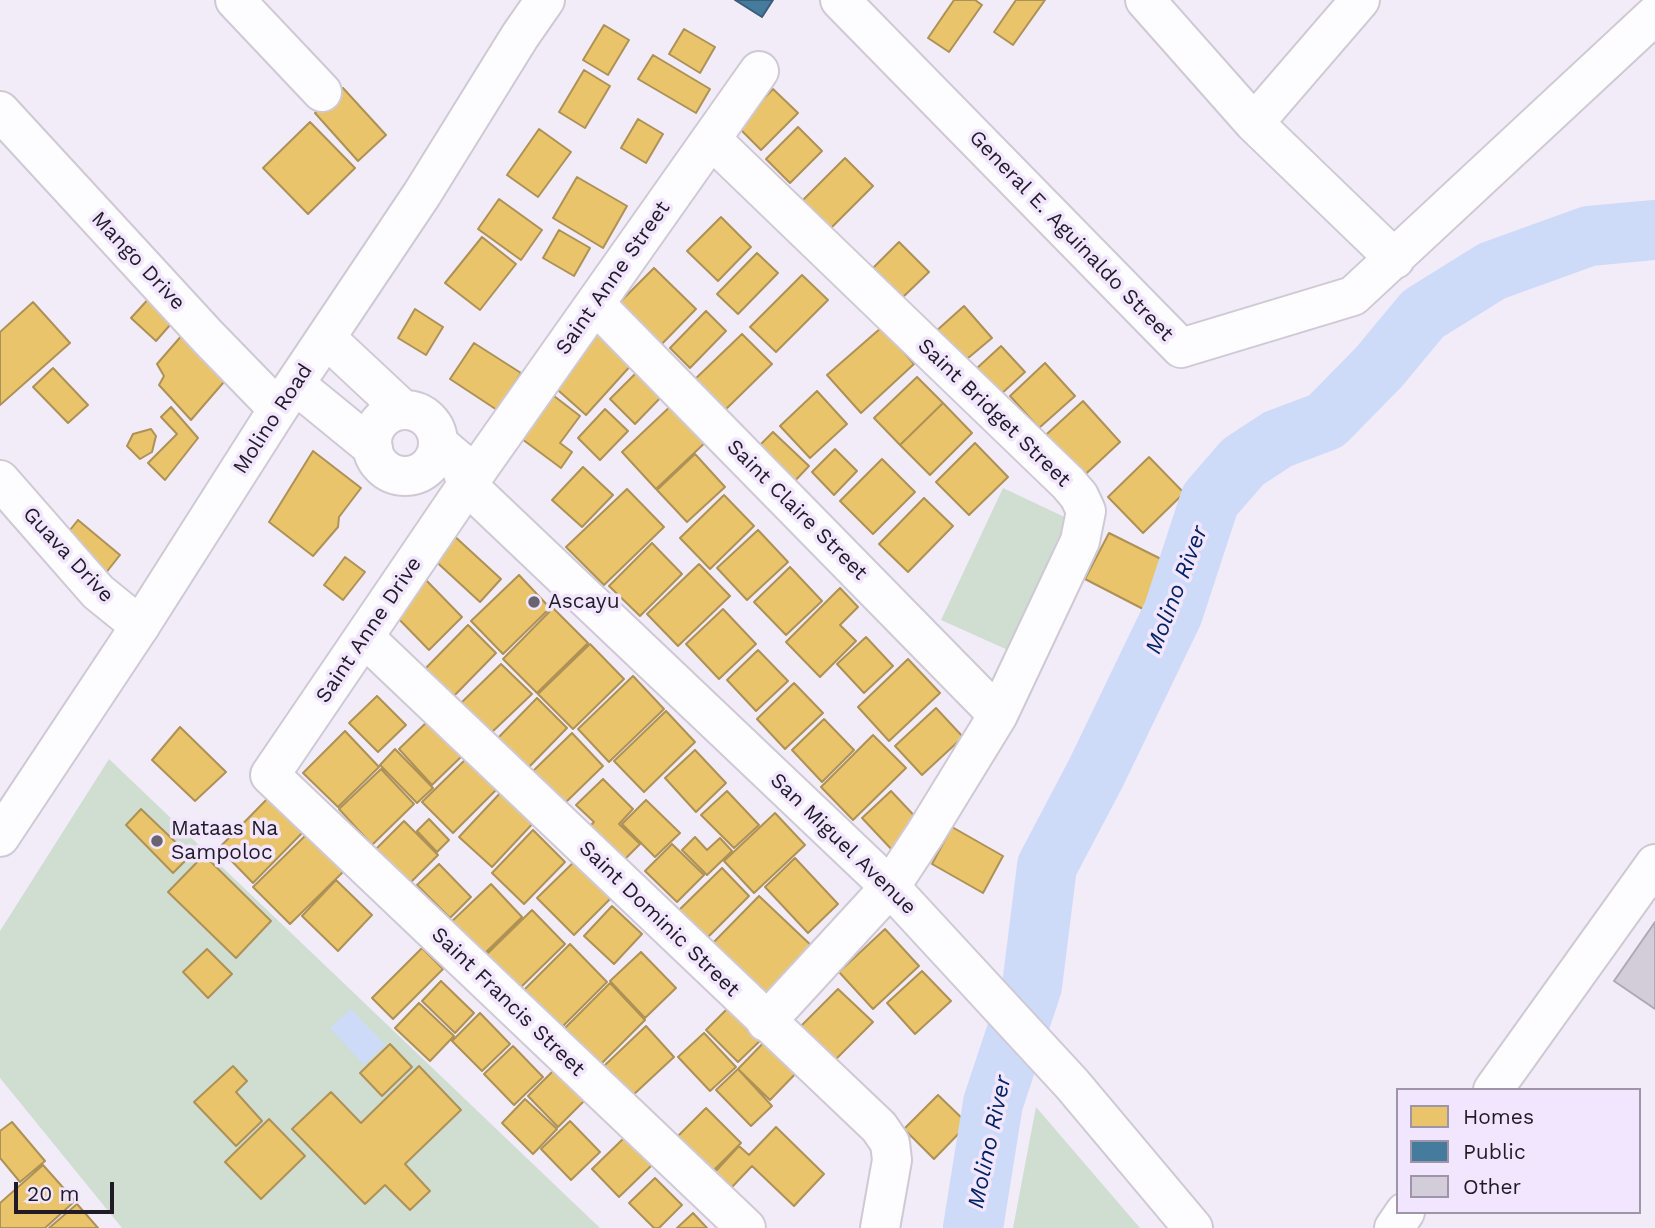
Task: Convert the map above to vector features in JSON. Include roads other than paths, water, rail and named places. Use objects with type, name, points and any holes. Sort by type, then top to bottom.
[{"type":"street","points":[[235,0],[322,92]]},
{"type":"street","name":"Molino Road","points":[[2,828],[140,626],[422,194],[545,0]]},
{"type":"street","name":"General E. Aguinaldo Street","points":[[840,0],[1181,348],[1353,296],[1655,15]]},
{"type":"street","points":[[1254,123],[1360,0]]},
{"type":"street","points":[[1153,3],[1254,123],[1395,259]]},
{"type":"street","name":"Saint Anne Street","points":[[467,485],[759,71]]},
{"type":"street","name":"Mango Drive","points":[[0,111],[208,337],[287,397]]},
{"type":"street","name":"Saint Bridget Street","points":[[711,139],[1079,496],[1086,511],[1080,541],[998,715],[890,887],[766,1022]]},
{"type":"street","name":"Saint Claire Street","points":[[595,304],[998,715]]},
{"type":"street","points":[[326,338],[403,411]]},
{"type":"street","points":[[287,397],[373,448]]},
{"type":"street","points":[[403,411],[414,411],[431,424],[437,433],[431,458],[413,475],[391,473],[376,458],[373,448],[373,437],[383,419],[403,411]]},
{"type":"street","name":"San Miguel Avenue","points":[[431,458],[459,461],[467,485],[890,887],[1072,1084],[1193,1228]]},
{"type":"street","name":"Guava Drive","points":[[0,480],[97,592],[140,626]]},
{"type":"street","name":"Saint Anne Drive","points":[[270,775],[467,485]]},
{"type":"street","name":"Saint Dominic Street","points":[[364,637],[766,1022],[864,1112],[890,1143],[891,1169],[880,1228]]},
{"type":"street","name":"Saint Francis Street","points":[[270,775],[746,1228]]},
{"type":"street","points":[[1494,1088],[1655,864]]},
{"type":"water","points":[[351,1009],[385,1045],[364,1065],[330,1028]]},
{"type":"waterway","name":"Molino River","points":[[973,1228],[993,1103],[1032,986],[1047,866],[1096,773],[1173,613],[1210,500],[1243,462],[1278,439],[1326,421],[1379,367],[1423,314],[1492,271],[1589,236],[1655,230]]},
{"type":"place","name":"Ascayu","points":[[534,602]]},
{"type":"place","name":"Mataas Na Sampoloc","points":[[157,841]]}]
